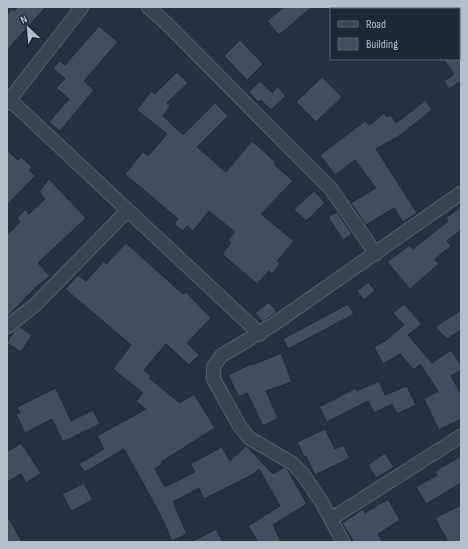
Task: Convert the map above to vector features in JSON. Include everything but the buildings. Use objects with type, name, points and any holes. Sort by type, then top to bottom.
[{"type":"street","points":[[82,7],[8,101],[128,210],[260,334]]},
{"type":"street","points":[[148,7],[166,23],[331,189],[376,254]]},
{"type":"street","points":[[343,542],[331,519],[302,473],[292,463],[249,438],[239,425],[213,378],[214,366],[221,356],[260,334],[461,193]]},
{"type":"street","points":[[7,326],[35,304],[128,210]]},
{"type":"street","points":[[331,519],[461,436]]}]
